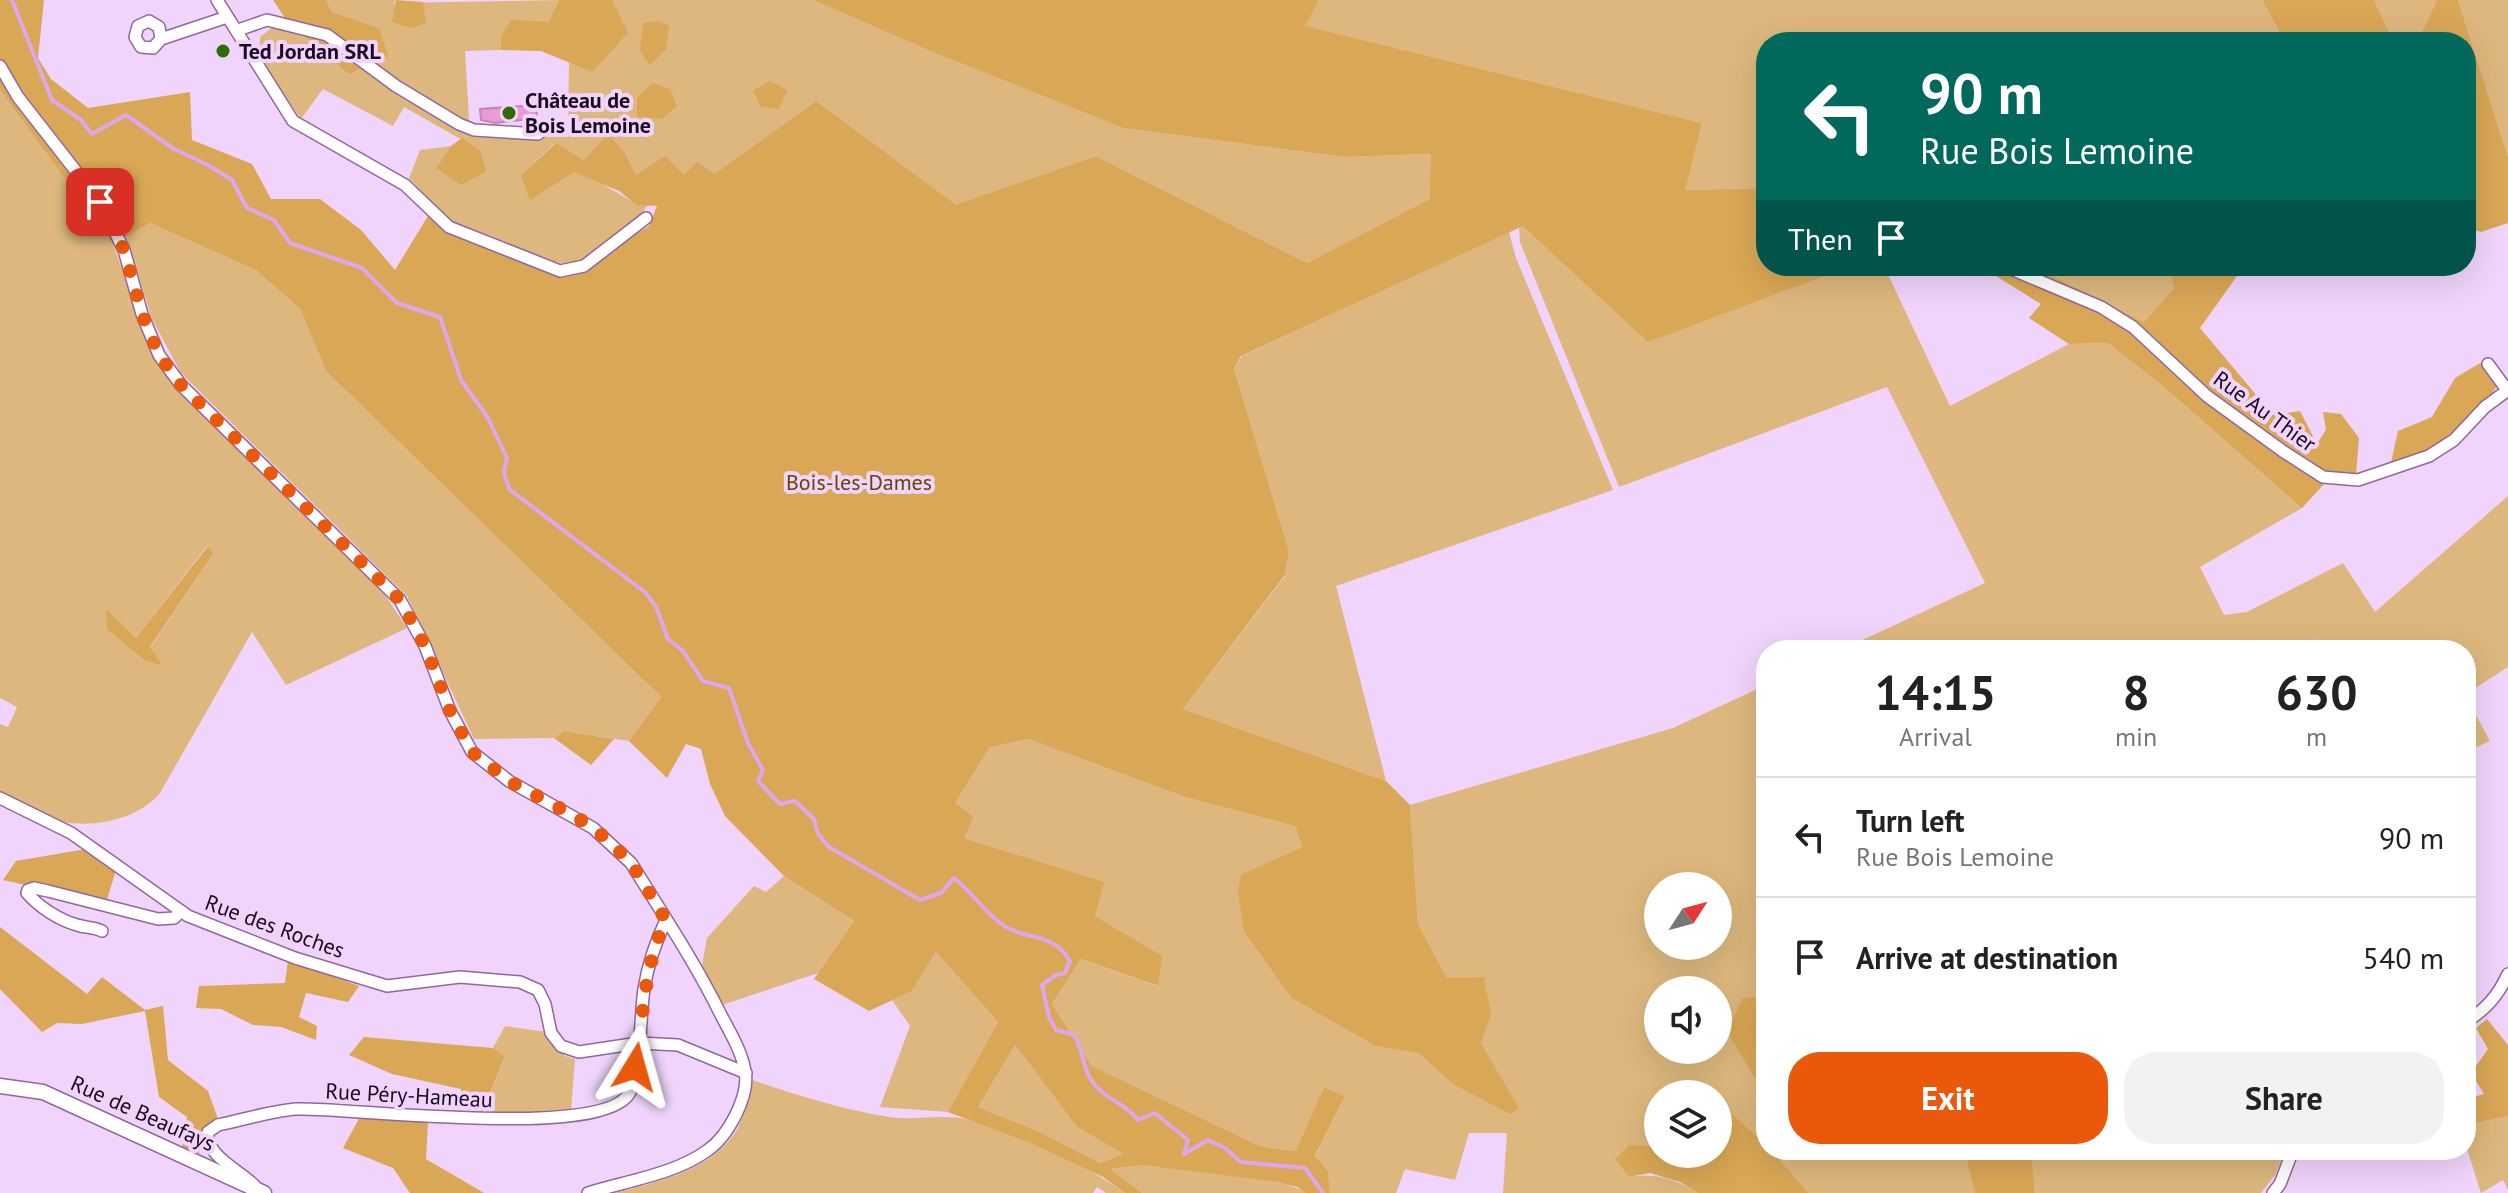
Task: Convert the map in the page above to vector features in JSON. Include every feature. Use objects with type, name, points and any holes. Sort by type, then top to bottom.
[{"type":"street","points":[[217,0],[293,121],[405,185],[449,227],[560,271],[584,266],[646,218]]},
{"type":"street","points":[[161,39],[227,17]]},
{"type":"street","points":[[238,30],[267,20],[327,35],[396,86],[474,130],[538,134],[545,128]]},
{"type":"street","points":[[0,66],[18,97],[100,202],[124,250],[142,314],[159,355],[181,385],[400,600],[425,646],[450,711],[472,752],[509,781],[578,818],[607,839],[631,863],[702,978],[734,1040],[746,1073],[740,1103],[729,1131],[707,1151],[677,1166],[588,1193]]},
{"type":"street","name":"Rue Au Thier","points":[[2028,276],[2101,307],[2133,327],[2207,396],[2323,477],[2358,480],[2429,456],[2454,440],[2485,407],[2508,390],[2488,364]]},
{"type":"street","name":"Rue des Roches","points":[[0,798],[71,833],[181,911],[295,958],[387,986],[460,977],[520,982],[538,990],[545,1004],[551,1033],[561,1046],[579,1052],[639,1043]]},
{"type":"street","points":[[102,931],[75,925],[56,915],[34,901],[28,890],[48,891],[138,917],[174,918],[181,911]]},
{"type":"street","name":"Rue Péry-Hameau","points":[[260,1190],[212,1151],[207,1140],[208,1132],[218,1125],[295,1109],[492,1119],[577,1115],[618,1106],[631,1092],[644,990],[653,947],[666,920]]},
{"type":"street","points":[[2476,1016],[2498,995],[2508,974]]},
{"type":"street","points":[[639,1043],[678,1045],[746,1073]]},
{"type":"street","name":"Rue de Beaufays","points":[[0,1086],[43,1092],[260,1190]]},
{"type":"street","points":[[2273,1193],[2289,1160]]},
{"type":"shaded area","points":[[326,0],[396,0],[393,3],[559,0],[548,22],[501,37],[501,50],[465,51],[470,136],[568,137],[569,62],[592,72],[612,0],[813,0],[930,51],[1123,128],[1344,157],[1431,154],[1431,199],[1307,263],[1096,156],[956,206],[816,101],[714,174],[636,176],[625,153],[584,160],[555,143],[521,175],[554,171],[583,174],[631,200],[648,205],[631,227],[580,264],[551,262],[448,220],[409,178],[420,150],[451,146],[436,168],[480,150],[404,107],[393,126],[323,89],[301,119],[259,58],[260,37],[273,27],[379,28],[332,12]]},
{"type":"shaded area","points":[[1319,0],[2262,0],[2280,32],[1756,32],[1756,188],[1684,190],[1702,123],[1304,26]]},
{"type":"shaded area","points":[[2374,0],[2437,0],[2422,32],[2389,32]]},
{"type":"shaded area","points":[[2458,0],[2508,0],[2508,157],[2476,57],[2476,32],[2468,32]]},
{"type":"shaded area","points":[[0,90],[113,244],[153,356],[172,383],[379,586],[407,628],[286,685],[252,632],[160,793],[137,811],[107,822],[59,821],[39,815],[0,794],[0,724],[8,727],[17,707],[0,698]],"holes":[[[207,546],[213,554],[150,648],[161,664],[106,610],[136,638]]]},
{"type":"shaded area","points":[[150,223],[256,270],[300,309],[326,371],[661,697],[629,741],[564,731],[554,738],[474,739],[407,596],[181,373],[152,319],[126,236]]},
{"type":"shaded area","points":[[1523,226],[1756,267],[1756,276],[1889,276],[1950,406],[2069,344],[2108,343],[2164,387],[2302,508],[2200,567],[2224,615],[2247,612],[2343,563],[2375,612],[2508,496],[2508,667],[2476,688],[2476,640],[1862,640],[1985,583],[1887,387],[1619,487],[1520,242],[1519,228]]},
{"type":"shaded area","points":[[1509,232],[1516,258],[1613,490],[1336,586],[1386,781],[1183,709],[1285,576],[1289,551],[1234,369],[1242,356]]},
{"type":"shaded area","points":[[2053,276],[2171,276],[2174,288],[2144,322]]},
{"type":"shaded area","points":[[1756,690],[1756,996],[1743,998],[1756,1072],[1756,1135],[1732,1114],[1732,1080],[1644,1080],[1644,1168],[1652,1168],[1629,1177],[1665,1178],[1698,1193],[1503,1193],[1507,1133],[1469,1133],[1455,1180],[1405,1169],[1396,1193],[1330,1193],[1328,1171],[1315,1157],[1345,1096],[1324,1087],[1297,1151],[1260,1146],[1092,1066],[1052,1004],[1081,959],[1157,986],[1161,956],[1095,916],[1103,882],[964,838],[955,803],[989,748],[1028,739],[1185,797],[1295,826],[1302,847],[1241,874],[1244,932],[1291,998],[1375,1046],[1418,1053],[1453,1084],[1518,1107],[1481,1043],[1491,1016],[1447,978],[1418,924],[1410,805],[1673,728]]},
{"type":"shaded area","points":[[2476,715],[2490,741],[2476,747]]},
{"type":"shaded area","points":[[784,876],[854,921],[818,973],[722,1005],[702,965],[707,938],[754,886],[766,892]]},
{"type":"shaded area","points":[[936,952],[998,1022],[948,1112],[880,1107],[910,1026],[892,1000],[912,991]]},
{"type":"shaded area","points":[[505,1026],[547,1032],[565,1056],[575,1059],[571,1110],[496,1114],[482,1111],[505,1058],[493,1048]]},
{"type":"shaded area","points":[[1015,1045],[1077,1127],[1125,1154],[1100,1163],[1038,1131],[978,1107]]},
{"type":"shaded area","points":[[752,1080],[820,1102],[871,1114],[899,1118],[959,1118],[988,1126],[1070,1160],[1125,1193],[1106,1193],[1097,1187],[1093,1193],[616,1193],[684,1172],[715,1154],[738,1128]]},
{"type":"shaded area","points":[[2508,1116],[2508,1190],[2503,1180],[2481,1193],[2470,1160],[2476,1160],[2476,1123]]},
{"type":"shaded area","points":[[1780,1160],[1967,1160],[1975,1193],[1809,1193]]},
{"type":"shaded area","points":[[2032,1160],[2282,1160],[2261,1193],[2035,1193]]},
{"type":"shaded area","points":[[1142,1165],[1252,1177],[1274,1181],[1305,1193],[1142,1193],[1109,1169]]},
{"type":"green space","name":"Bois-les-Dames","points":[[0,0],[44,0],[38,58],[51,79],[88,108],[190,92],[192,140],[252,164],[271,199],[320,199],[361,230],[395,270],[428,216],[565,277],[649,226],[657,206],[637,205],[619,191],[574,172],[530,200],[521,175],[556,143],[584,160],[608,134],[625,153],[636,175],[665,156],[684,175],[697,162],[714,174],[816,101],[956,205],[1096,156],[1307,263],[1430,199],[1431,154],[1344,157],[1123,128],[930,51],[813,0],[1319,0],[1305,26],[1702,123],[1685,190],[1756,188],[1756,276],[1827,276],[1648,342],[1523,226],[1241,356],[1234,369],[1289,551],[1285,575],[1183,709],[1386,781],[1410,805],[1418,924],[1447,978],[1484,977],[1491,1016],[1481,1043],[1519,1108],[1510,1114],[1453,1084],[1418,1053],[1375,1046],[1291,998],[1244,932],[1238,892],[1241,874],[1302,847],[1295,826],[1185,797],[1028,739],[989,748],[955,803],[973,817],[964,838],[1104,882],[1095,916],[1162,956],[1158,986],[1081,959],[1052,1004],[1092,1066],[1260,1146],[1296,1151],[1324,1087],[1345,1096],[1315,1156],[1328,1171],[1330,1193],[1305,1193],[1297,1187],[1273,1181],[1142,1165],[1110,1169],[1142,1193],[1125,1193],[1103,1177],[1031,1143],[948,1112],[998,1022],[936,952],[912,991],[869,1011],[814,979],[854,921],[784,876],[725,816],[710,784],[701,749],[686,744],[667,778],[629,741],[661,697],[326,371],[300,309],[256,270],[150,223],[113,244],[0,90]],"holes":[[[1015,1045],[1077,1127],[1124,1154],[1100,1163],[1038,1131],[978,1107]]]},
{"type":"green space","points":[[273,0],[326,0],[332,12],[379,28],[388,56],[349,74],[287,21]]},
{"type":"green space","points":[[396,0],[423,2],[426,23],[411,28],[392,22]]},
{"type":"green space","points":[[559,0],[612,0],[628,33],[592,72],[541,51],[501,50],[501,37],[511,20],[548,22]]},
{"type":"green space","points":[[2262,0],[2374,0],[2389,32],[2280,32]]},
{"type":"green space","points":[[2437,0],[2458,0],[2468,32],[2422,32]]},
{"type":"green space","points":[[658,21],[669,26],[666,49],[650,65],[640,51],[643,23]]},
{"type":"green space","points":[[2476,57],[2508,157],[2508,223],[2481,232],[2476,231]]},
{"type":"green space","points":[[770,81],[787,90],[779,109],[761,107],[753,91]]},
{"type":"green space","points":[[653,83],[670,89],[677,106],[662,119],[637,116],[637,97]]},
{"type":"green space","points":[[462,138],[480,150],[486,171],[461,185],[436,168],[451,146]]},
{"type":"green space","points":[[1996,276],[2053,276],[2144,322],[2174,288],[2171,276],[2237,276],[2200,328],[2273,415],[2300,411],[2317,444],[2326,430],[2323,412],[2341,414],[2359,438],[2356,475],[2324,484],[2302,508],[2164,387],[2108,343],[2069,344],[2029,318],[2041,304]]},
{"type":"green space","points":[[2482,362],[2498,384],[2470,430],[2439,452],[2390,467],[2398,431],[2432,417],[2455,378]]},
{"type":"green space","points":[[208,546],[213,554],[150,647],[162,665],[146,661],[107,629],[106,609],[136,638]]},
{"type":"green space","points":[[564,731],[614,739],[591,765],[554,738]]},
{"type":"green space","points":[[86,849],[116,870],[106,903],[3,880],[16,861]]},
{"type":"green space","points":[[0,927],[87,994],[102,977],[145,1010],[163,1006],[168,1060],[208,1091],[218,1119],[203,1132],[199,1154],[182,1147],[187,1117],[159,1097],[145,1011],[82,1024],[57,1023],[42,1032],[0,989]]},
{"type":"green space","points":[[288,960],[359,986],[348,1002],[306,993],[299,1017],[317,1026],[316,1040],[281,1027],[253,1025],[221,1009],[196,1008],[199,986],[285,983]]},
{"type":"green space","points":[[1756,996],[1756,1080],[1732,1040],[1732,1021],[1743,998]]},
{"type":"green space","points":[[2487,1019],[2508,1045],[2508,1116],[2476,1123],[2476,1096],[2484,1094],[2476,1081],[2476,1066],[2488,1049],[2476,1028]]},
{"type":"green space","points":[[364,1037],[493,1048],[505,1057],[482,1111],[462,1109],[461,1089],[392,1074],[349,1055]]},
{"type":"green space","points":[[1732,1114],[1756,1135],[1756,1160],[1780,1160],[1809,1193],[1698,1193],[1680,1182],[1650,1173],[1629,1177],[1615,1159],[1629,1145],[1644,1146],[1644,1168],[1732,1168]]},
{"type":"green space","points":[[360,1117],[428,1122],[426,1159],[484,1193],[410,1193],[393,1168],[343,1148]]},
{"type":"green space","points":[[1967,1160],[2032,1160],[2035,1193],[1975,1193]]},
{"type":"building","name":"Château de Bois Lemoine","points":[[536,105],[537,118],[495,123],[481,120],[480,109]]},
{"type":"waterway","points":[[12,0],[52,100],[81,120],[92,134],[126,115],[174,149],[232,180],[247,208],[274,220],[290,243],[362,268],[397,303],[440,317],[461,380],[488,418],[507,458],[504,472],[509,489],[646,593],[656,607],[668,639],[683,651],[703,681],[729,688],[748,743],[763,770],[758,781],[780,804],[795,801],[814,819],[818,834],[829,847],[920,900],[941,893],[954,878],[1000,923],[1019,933],[1047,940],[1063,951],[1070,961],[1065,973],[1042,985],[1049,1017],[1056,1030],[1074,1035],[1087,1073],[1101,1091],[1138,1120],[1155,1113],[1188,1140],[1184,1154],[1208,1140],[1225,1148],[1241,1162],[1305,1168],[1323,1193]]},
{"type":"place","name":"Ted Jordan SRL","points":[[223,51]]},
{"type":"place","name":"Château de Bois Lemoine","points":[[509,113]]},
{"type":"route","points":[[100,202],[124,250],[142,314],[159,355],[181,385],[400,600],[425,646],[450,711],[472,752],[509,781],[593,828],[631,863],[666,920],[653,947],[644,990],[635,1067]]}]
